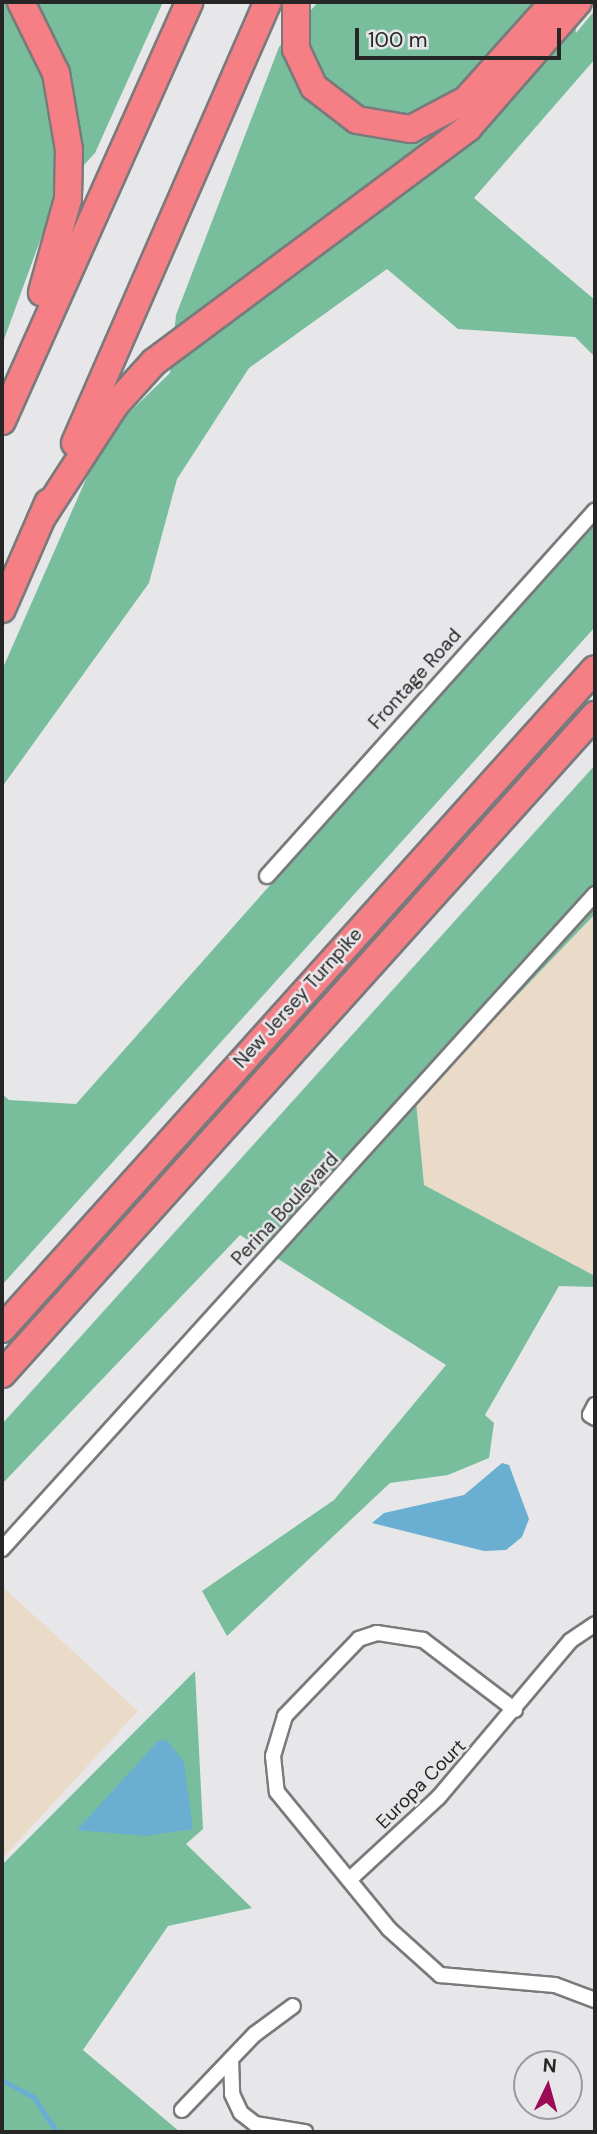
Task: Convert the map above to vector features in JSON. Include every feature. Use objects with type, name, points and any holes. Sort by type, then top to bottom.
[{"type":"highway","points":[[2,404],[55,257],[68,199],[68,138],[55,73],[21,2]]},
{"type":"highway","points":[[2,421],[189,2]]},
{"type":"highway","points":[[2,609],[268,2]]},
{"type":"highway","points":[[296,2],[296,50],[314,87],[357,120],[411,129],[466,100],[554,2]]},
{"type":"highway","points":[[41,519],[115,405],[154,362],[468,128],[578,2]]},
{"type":"highway","name":"New Jersey Turnpike","points":[[2,1329],[595,668]]},
{"type":"highway","name":"New Jersey Turnpike","points":[[2,1374],[595,715]]},
{"type":"street","name":"Frontage Road","points":[[267,876],[595,510]]},
{"type":"street","name":"Perina Boulevard","points":[[2,1549],[595,894]]},
{"type":"street","points":[[595,1405],[590,1415],[595,1418]]},
{"type":"street","name":"Europa Court","points":[[349,1880],[439,1798],[570,1642],[595,1625]]},
{"type":"street","points":[[515,1710],[449,1655],[404,1634],[359,1639],[331,1661],[285,1716],[273,1774],[289,1812],[389,1929],[440,1975],[555,1985],[595,2000]]},
{"type":"street","points":[[183,2110],[231,2059],[293,2007]]},
{"type":"street","points":[[231,2059],[232,2094],[241,2113],[255,2124],[305,2132]]},
{"type":"shaded area","points":[[595,914],[595,1276],[424,1185],[416,1100]]},
{"type":"shaded area","points":[[2,1586],[138,1711],[2,1859]]},
{"type":"green space","points":[[2,2],[163,2],[95,153],[57,194],[2,345]]},
{"type":"green space","points":[[318,2],[573,2],[576,33],[595,10],[595,59],[474,198],[595,300],[595,357],[575,337],[458,329],[387,269],[249,368],[177,479],[149,583],[2,787],[2,670],[105,436],[170,373],[176,315],[279,47]]},
{"type":"green space","points":[[595,519],[595,627],[2,1285],[2,1094],[9,1100],[76,1104]]},
{"type":"green space","points":[[595,765],[595,914],[416,1101],[424,1185],[595,1276],[595,1287],[559,1286],[485,1415],[494,1423],[489,1458],[448,1475],[390,1483],[227,1636],[202,1591],[334,1500],[446,1365],[240,1235],[2,1484],[2,1424]]},
{"type":"green space","points":[[195,1671],[203,1829],[186,1844],[252,1908],[168,1926],[83,2050],[180,2132],[2,2132],[2,1865]]},
{"type":"water","points":[[502,1463],[509,1465],[529,1519],[522,1537],[506,1550],[484,1551],[372,1523],[384,1513],[464,1495]]},
{"type":"water","points":[[167,1740],[184,1762],[193,1829],[146,1836],[77,1830],[158,1741]]},
{"type":"waterway","points":[[2,2080],[34,2097],[57,2132]]}]
